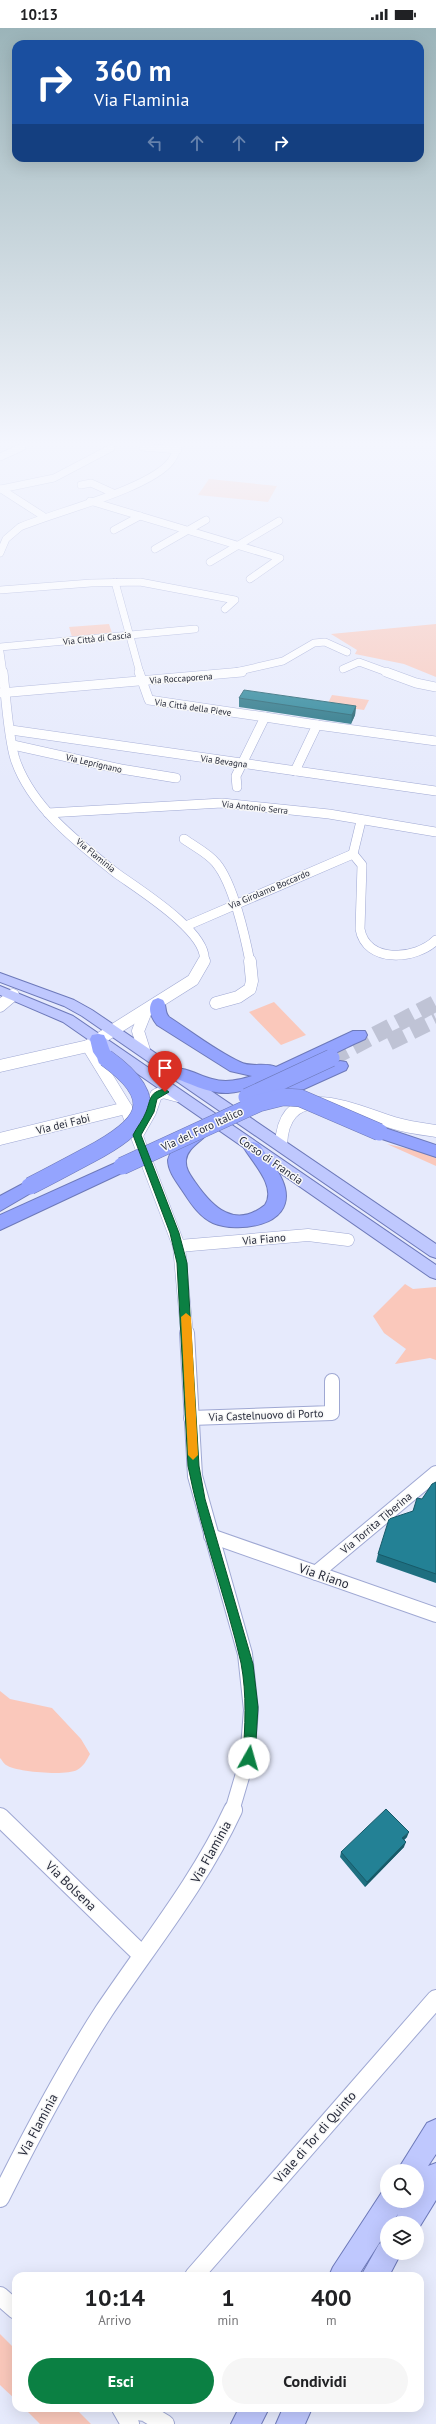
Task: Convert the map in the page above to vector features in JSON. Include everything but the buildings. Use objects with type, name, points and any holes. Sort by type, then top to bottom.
[{"type":"highway","points":[[152,1007],[162,1021],[229,1064],[255,1071],[289,1066]]},
{"type":"highway","points":[[178,1073],[213,1085],[228,1087],[254,1081],[359,1035]]},
{"type":"highway","points":[[0,1204],[30,1186],[117,1140],[127,1132],[138,1117],[142,1100],[136,1082],[126,1071],[106,1058],[93,1043]]},
{"type":"highway","name":"Via del Foro Italico","points":[[0,1211],[121,1161],[202,1130],[259,1103],[335,1062],[121,1161],[0,1223]]},
{"type":"highway","points":[[259,1103],[283,1097],[300,1098],[379,1132],[436,1150]]},
{"type":"highway","points":[[202,1130],[181,1151],[177,1161],[179,1170],[191,1190],[214,1216],[227,1221],[245,1221],[267,1213],[276,1204],[277,1190],[253,1148]]},
{"type":"main road","name":"Corso di Francia","points":[[0,977],[69,1003],[144,1050],[436,1252]]},
{"type":"main road","name":"Corso di Francia","points":[[6,993],[62,1015],[93,1043],[178,1096],[436,1273]]},
{"type":"main road","points":[[415,2164],[436,2132]]},
{"type":"main road","points":[[411,2216],[436,2176]]},
{"type":"main road","points":[[345,2272],[386,2208]]},
{"type":"main road","points":[[376,2272],[384,2260]]},
{"type":"main road","points":[[245,2424],[252,2412]]},
{"type":"main road","points":[[290,2424],[296,2412]]},
{"type":"street","points":[[210,562],[215,559]]},
{"type":"street","points":[[250,579],[279,559]]},
{"type":"street","points":[[0,590],[115,582],[152,583],[180,591],[235,600],[224,609]]},
{"type":"street","name":"Via Città della Pieve","points":[[115,582],[146,698],[154,703],[317,725]]},
{"type":"street","name":"Via Città di Cascia","points":[[0,647],[195,629]]},
{"type":"street","name":"Via Roccaporena","points":[[3,693],[212,676],[256,669],[288,659],[314,643],[325,642],[347,652]]},
{"type":"street","name":"Via Flaminia","points":[[0,652],[3,693],[13,745],[20,772],[34,796],[48,813],[91,850],[186,926],[198,939],[204,950],[203,967],[193,980],[93,1043],[126,1108],[179,1246],[185,1301],[195,1476],[249,1676],[252,1718],[249,1758],[237,1802],[223,1835],[195,1882],[142,1955],[74,2060],[0,2198]]},
{"type":"street","points":[[344,669],[359,662],[416,684],[436,687]]},
{"type":"street","points":[[237,787],[236,776],[265,717]]},
{"type":"street","points":[[295,771],[317,725],[436,741]]},
{"type":"street","name":"Via Bevagna","points":[[11,730],[436,791]]},
{"type":"street","name":"Via Leprignano","points":[[13,745],[106,766],[176,778]]},
{"type":"street","name":"Via Antonio Serra","points":[[48,813],[222,803],[329,814],[361,821],[436,832]]},
{"type":"street","points":[[361,821],[353,854],[362,865],[361,937],[366,943],[383,953],[405,955],[423,951],[436,940]]},
{"type":"street","points":[[184,840],[215,861],[221,869],[234,904],[251,961],[252,984],[249,989],[241,995],[216,1003]]},
{"type":"street","name":"Via Girolamo Boccardo","points":[[186,926],[353,854]]},
{"type":"street","points":[[0,1006],[6,993]]},
{"type":"street","points":[[144,1050],[138,1031],[152,1007]]},
{"type":"street","points":[[0,1066],[93,1043]]},
{"type":"street","points":[[137,1135],[150,1112],[156,1095],[163,1092],[178,1096]]},
{"type":"street","points":[[281,1145],[283,1128],[290,1116],[305,1105],[323,1101],[336,1103],[396,1124],[436,1131]]},
{"type":"street","name":"Via dei Fabi","points":[[0,1139],[126,1108]]},
{"type":"street","name":"Via Fiano","points":[[179,1246],[308,1235],[348,1240]]},
{"type":"street","name":"Via Castelnuovo di Porto","points":[[191,1418],[332,1413],[332,1381]]},
{"type":"street","name":"Via Torrita Tiberina","points":[[316,1573],[436,1473]]},
{"type":"street","name":"Via Riano","points":[[211,1536],[436,1615]]},
{"type":"street","name":"Via Bolsena","points":[[0,1817],[142,1955]]},
{"type":"street","name":"Viale di Tor di Quinto","points":[[197,2272],[436,1999]]},
{"type":"street","points":[[0,2296],[12,2306]]},
{"type":"street","points":[[124,2416],[145,2412],[165,2424]]},
{"type":"shaded area","points":[[109,624],[112,633],[72,637],[69,627]]},
{"type":"shaded area","points":[[436,624],[436,677],[404,664],[355,654],[357,650],[331,634]]},
{"type":"shaded area","points":[[332,695],[369,700],[364,710],[327,705]]},
{"type":"shaded area","points":[[274,1002],[306,1035],[281,1045],[249,1012]]},
{"type":"shaded area","points":[[387,1144],[436,1155],[436,1166]]},
{"type":"shaded area","points":[[405,1284],[413,1289],[436,1287],[436,1360],[430,1358],[395,1364],[406,1349],[384,1333],[373,1316]]},
{"type":"shaded area","points":[[0,1691],[10,1699],[52,1708],[81,1739],[90,1754],[83,1765],[77,1770],[71,1772],[52,1773],[20,1770],[5,1764],[0,1758]]},
{"type":"shaded area","points":[[0,2334],[12,2346],[12,2396],[0,2385]]},
{"type":"shaded area","points":[[28,2412],[79,2412],[91,2424],[40,2424]]},
{"type":"tunnel","points":[[331,1058],[436,1003]]},
{"type":"tunnel","points":[[389,1042],[436,1019]]},
{"type":"slow traffic","points":[[186,1317],[193,1455]]},
{"type":"route","points":[[165,1092],[158,1093],[154,1098],[150,1112],[137,1135],[165,1205],[179,1246],[182,1263],[188,1345],[194,1466],[200,1499],[247,1664],[252,1707],[252,1733],[249,1758]]}]
